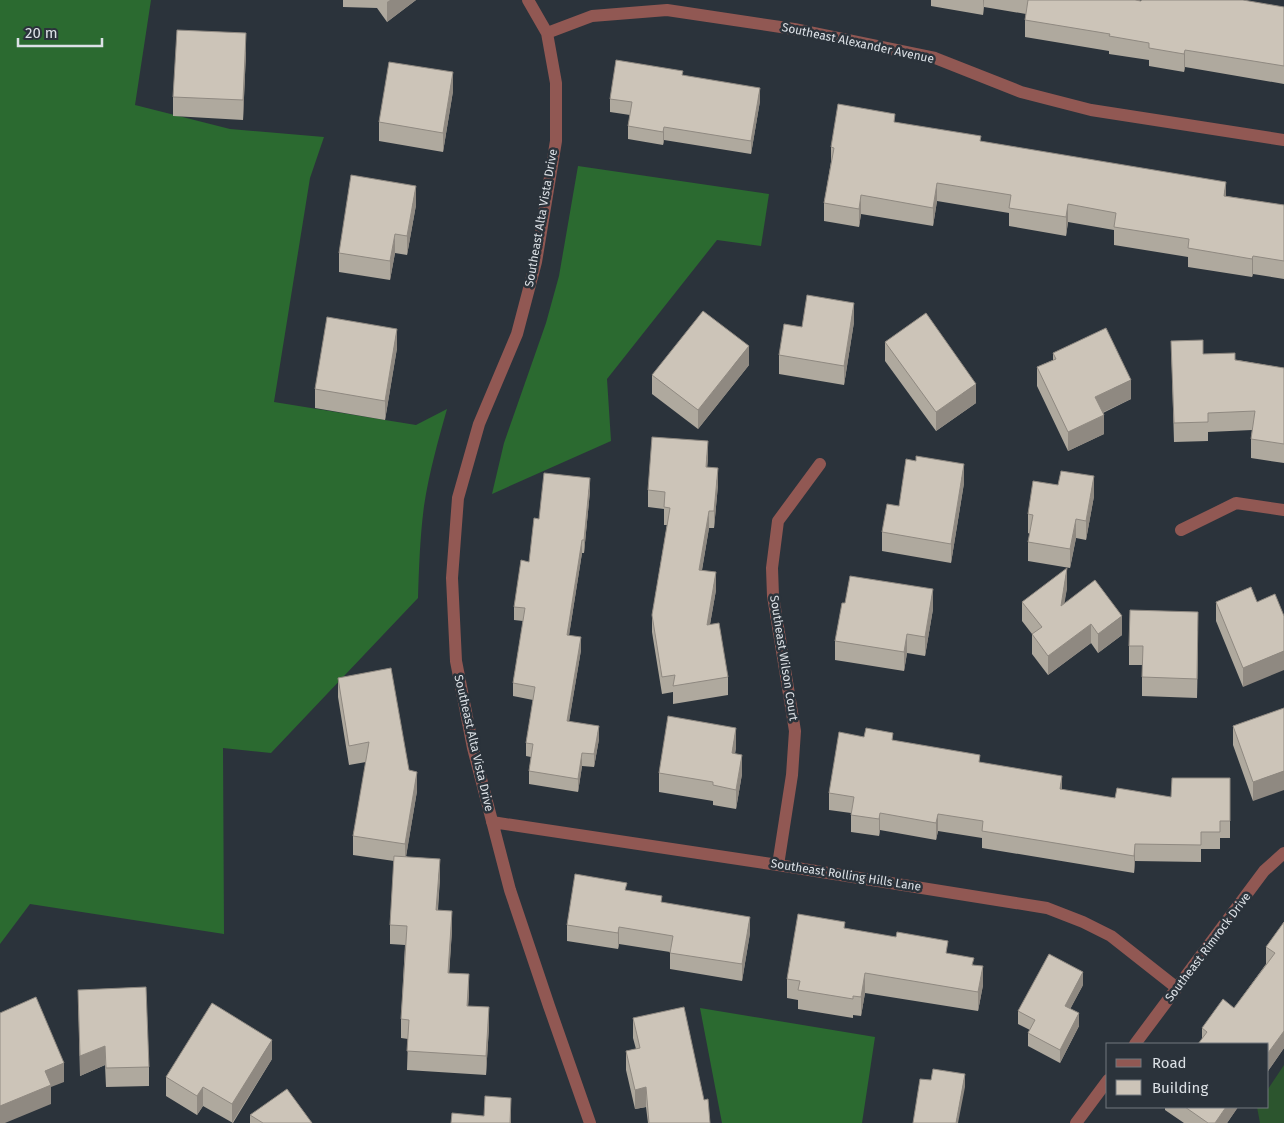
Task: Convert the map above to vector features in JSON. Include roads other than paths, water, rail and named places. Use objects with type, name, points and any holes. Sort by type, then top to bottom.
[{"type":"street","name":"Southeast Alta Vista Drive","points":[[528,0],[547,33],[556,83],[556,141],[536,262],[517,334],[479,424],[458,498],[452,578],[456,662],[473,748],[510,890],[548,1006],[590,1123]]},
{"type":"street","name":"Southeast Alexander Avenue","points":[[547,33],[592,16],[667,10],[794,29],[935,58],[1021,92],[1091,110],[1284,140]]},
{"type":"street","name":"Southeast Wilson Court","points":[[778,864],[792,775],[795,731],[773,596],[772,568],[778,521],[820,464]]},
{"type":"street","points":[[1181,530],[1236,503],[1284,510]]},
{"type":"street","name":"Southeast Rolling Hills Lane","points":[[492,822],[778,864],[1048,908],[1111,936],[1178,988]]},
{"type":"street","name":"Southeast Rimrock Drive","points":[[1136,1043],[1264,872],[1284,853]]},
{"type":"street","points":[[1076,1123],[1106,1083]]}]
